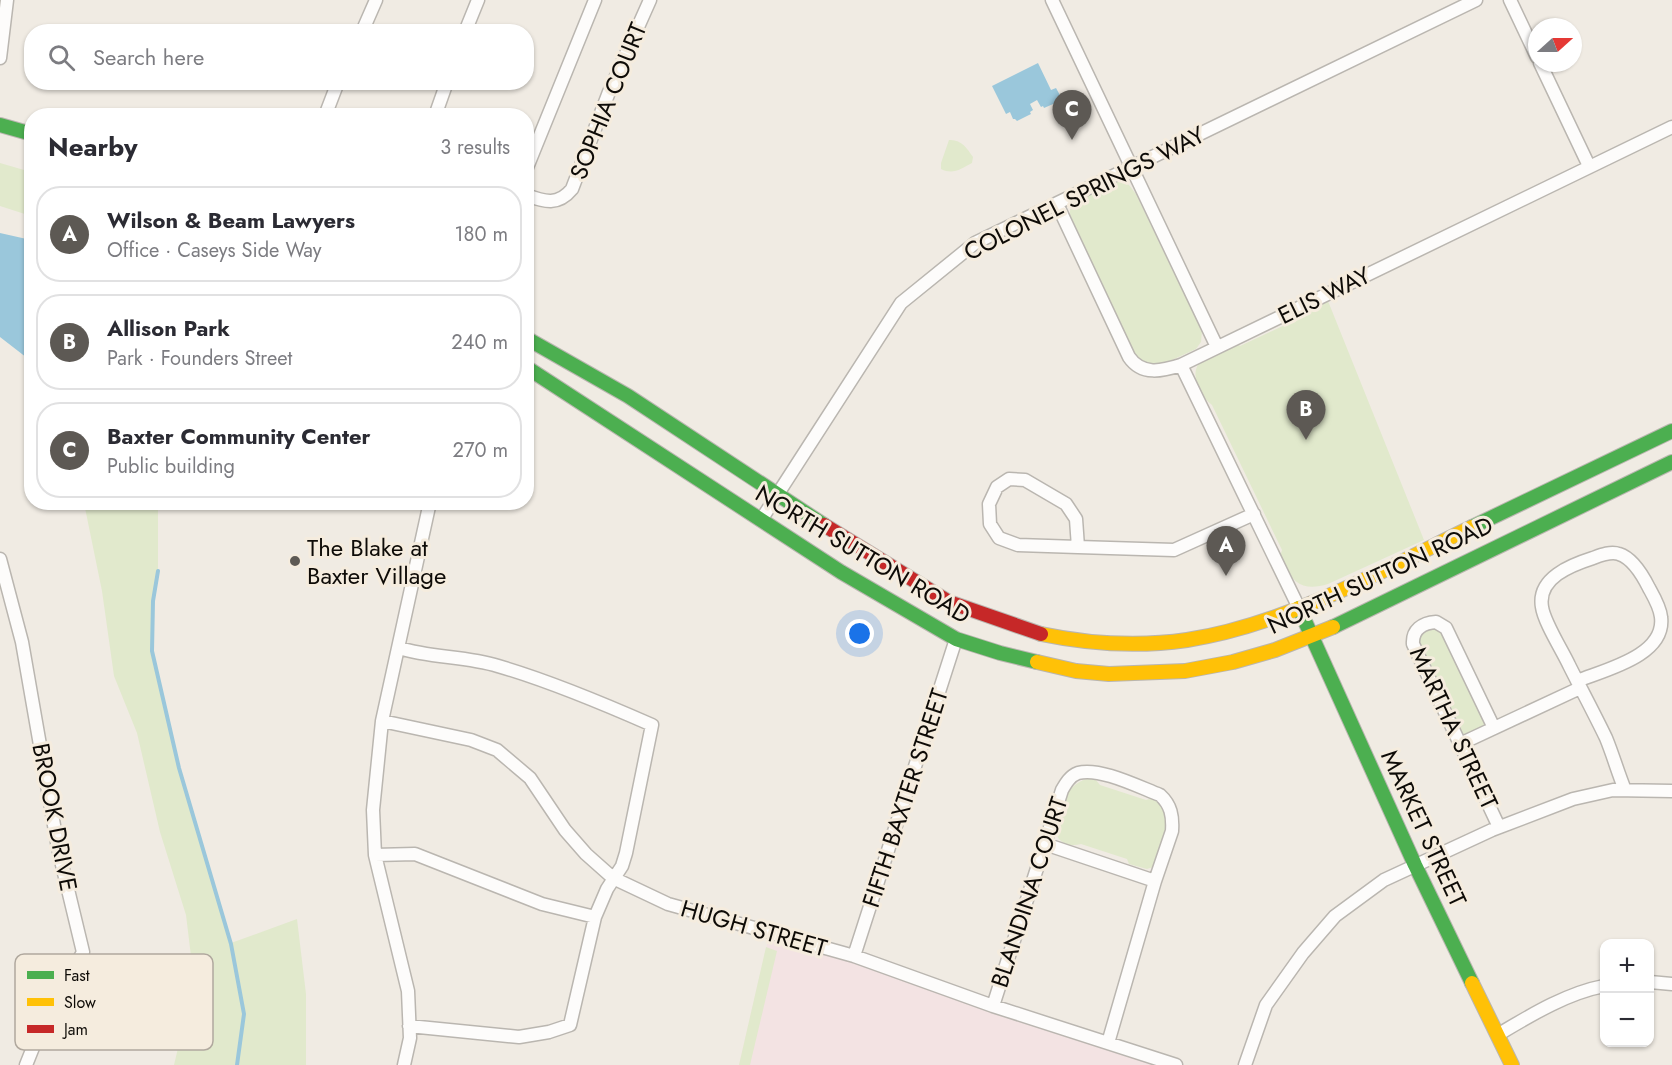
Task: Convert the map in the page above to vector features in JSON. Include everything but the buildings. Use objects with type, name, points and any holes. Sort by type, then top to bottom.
[{"type":"main road","points":[[0,125],[24,132]]},
{"type":"main road","name":"NORTH SUTTON ROAD","points":[[534,343],[628,396],[836,534],[949,602],[1043,634],[1091,642],[1139,644],[1204,637],[1236,630],[1299,608],[1672,431]]},
{"type":"main road","name":"NORTH SUTTON ROAD","points":[[534,372],[841,572],[956,639],[1000,653],[1065,669],[1109,674],[1185,671],[1233,662],[1275,650],[1311,636],[1672,462]]},
{"type":"main road","name":"MARKET STREET","points":[[1299,608],[1415,866],[1499,1034],[1512,1065]]},
{"type":"street","points":[[0,58],[6,0]]},
{"type":"street","points":[[366,24],[376,0]]},
{"type":"street","points":[[468,24],[478,0]]},
{"type":"street","points":[[534,150],[594,0]]},
{"type":"street","name":"SOPHIA COURT","points":[[534,198],[554,202],[563,198],[572,189],[609,92],[650,0]]},
{"type":"street","points":[[1052,0],[1217,347]]},
{"type":"street","name":"COLONEL SPRINGS WAY","points":[[761,520],[901,303],[975,243],[1476,0]]},
{"type":"street","points":[[1510,0],[1528,38]]},
{"type":"street","points":[[1544,72],[1589,166]]},
{"type":"street","points":[[328,108],[335,90]]},
{"type":"street","points":[[438,108],[444,90]]},
{"type":"street","name":"ELIS WAY","points":[[1057,204],[1134,364],[1152,371],[1181,365],[1672,127]]},
{"type":"street","points":[[1181,365],[1299,608]]},
{"type":"street","points":[[1078,547],[1076,519],[1066,504],[1025,480],[1009,479],[997,487],[989,504],[990,524],[999,538],[1018,545],[1078,547],[1174,550],[1254,514]]},
{"type":"street","points":[[404,1065],[410,1038],[408,992],[375,855],[373,810],[382,721],[428,510]]},
{"type":"street","points":[[1579,685],[1647,651],[1659,632],[1661,616],[1645,580],[1629,560],[1619,553],[1590,559],[1557,573],[1543,591],[1542,607],[1579,685],[1605,736],[1624,790]]},
{"type":"street","name":"BROOK DRIVE","points":[[0,559],[22,642],[58,848],[82,954]]},
{"type":"street","name":"MARTHA STREET","points":[[1494,728],[1449,632],[1440,623],[1429,623],[1416,630],[1413,644],[1499,827]]},
{"type":"street","name":"FIFTH BAXTER STREET","points":[[854,956],[956,639]]},
{"type":"street","points":[[399,648],[496,665],[652,725],[626,853],[622,866],[613,878],[595,918],[570,1025],[549,1032],[519,1037],[409,1026]]},
{"type":"street","name":"MARTHA STREET","points":[[1460,744],[1579,685]]},
{"type":"street","name":"HUGH STREET","points":[[382,721],[471,740],[497,750],[530,778],[565,830],[586,854],[613,878],[668,904],[854,956],[993,1006],[1176,1065]]},
{"type":"street","name":"BLANDINA COURT","points":[[993,1006],[1062,790],[1068,779],[1077,774],[1096,772],[1160,795],[1168,802],[1172,813],[1172,831],[1155,881],[1108,1043]]},
{"type":"street","points":[[1245,1065],[1270,997],[1335,916],[1384,880],[1499,827],[1573,799],[1602,792],[1624,790],[1672,791]]},
{"type":"street","points":[[1045,844],[1155,881]]},
{"type":"street","points":[[375,855],[415,854],[542,904],[595,918]]},
{"type":"street","points":[[1654,982],[1672,984]]},
{"type":"street","points":[[1499,1034],[1546,1008],[1600,987]]},
{"type":"street","name":"BROOK DRIVE","points":[[26,1065],[32,1050]]},
{"type":"shaded area","points":[[770,932],[1176,1065],[739,1065]]},
{"type":"green space","points":[[949,140],[957,141],[966,147],[973,157],[972,163],[953,171],[941,169]]},
{"type":"green space","points":[[0,163],[24,170],[24,214],[0,206]]},
{"type":"green space","points":[[1123,181],[1136,194],[1202,331],[1201,342],[1196,349],[1161,365],[1145,364],[1135,355],[1070,215],[1072,205],[1078,199],[1105,186]]},
{"type":"green space","points":[[1328,301],[1424,540],[1328,584],[1313,587],[1296,581],[1288,571],[1282,559],[1282,550],[1212,405],[1199,390],[1196,371],[1202,360],[1238,343],[1240,346],[1304,316],[1307,310]]},
{"type":"green space","points":[[85,510],[158,510],[158,571],[153,601],[152,651],[179,768],[231,943],[297,919],[306,994],[306,1065],[174,1065],[178,1050],[213,1050],[213,954],[191,954],[186,915],[160,832],[137,733],[114,676],[102,591]]},
{"type":"green space","points":[[1428,627],[1440,628],[1487,725],[1466,737],[1462,736],[1419,647],[1418,637]]},
{"type":"green space","points":[[1087,779],[1095,779],[1100,785],[1146,800],[1153,799],[1160,803],[1166,816],[1165,835],[1153,867],[1147,869],[1129,864],[1127,859],[1081,844],[1066,844],[1060,840],[1056,833],[1064,800],[1073,787]]},
{"type":"green space","points":[[766,947],[777,951],[750,1065],[739,1065]]},
{"type":"water","points":[[1038,63],[1051,90],[1056,88],[1061,97],[1060,101],[1044,108],[1037,100],[1030,104],[1033,110],[1031,114],[1017,121],[1013,119],[1010,112],[1006,114],[992,86]]},
{"type":"water","points":[[0,233],[24,238],[24,356],[0,337]]},
{"type":"waterway","points":[[158,571],[153,601],[152,651],[179,768],[231,944],[244,1014],[237,1065]]},
{"type":"traffic: fast","points":[[0,125],[24,132]]},
{"type":"traffic: fast","points":[[534,343],[628,396],[824,525]]},
{"type":"traffic: fast","points":[[534,372],[841,572],[956,639],[1037,662]]},
{"type":"traffic: fast","points":[[1472,527],[1672,431]]},
{"type":"traffic: fast","points":[[1333,627],[1672,462]]},
{"type":"traffic: fast","points":[[1299,608],[1415,865],[1472,983]]},
{"type":"traffic: slow","points":[[1041,634],[1077,640],[1132,644],[1187,640],[1224,633],[1297,609],[1333,594],[1472,527]]},
{"type":"traffic: slow","points":[[1037,662],[1076,671],[1109,674],[1185,671],[1233,662],[1275,650],[1333,627]]},
{"type":"traffic: slow","points":[[1472,983],[1512,1065]]},
{"type":"traffic: jam","points":[[824,525],[949,602],[1041,634]]},
{"type":"place","name":"Baxter Community Center","points":[[1072,140]]},
{"type":"place","name":"Allison Park","points":[[1306,440]]},
{"type":"place","name":"The Blake at Baxter Village","points":[[295,561]]},
{"type":"place","name":"Wilson & Beam Lawyers","points":[[1226,576]]}]
